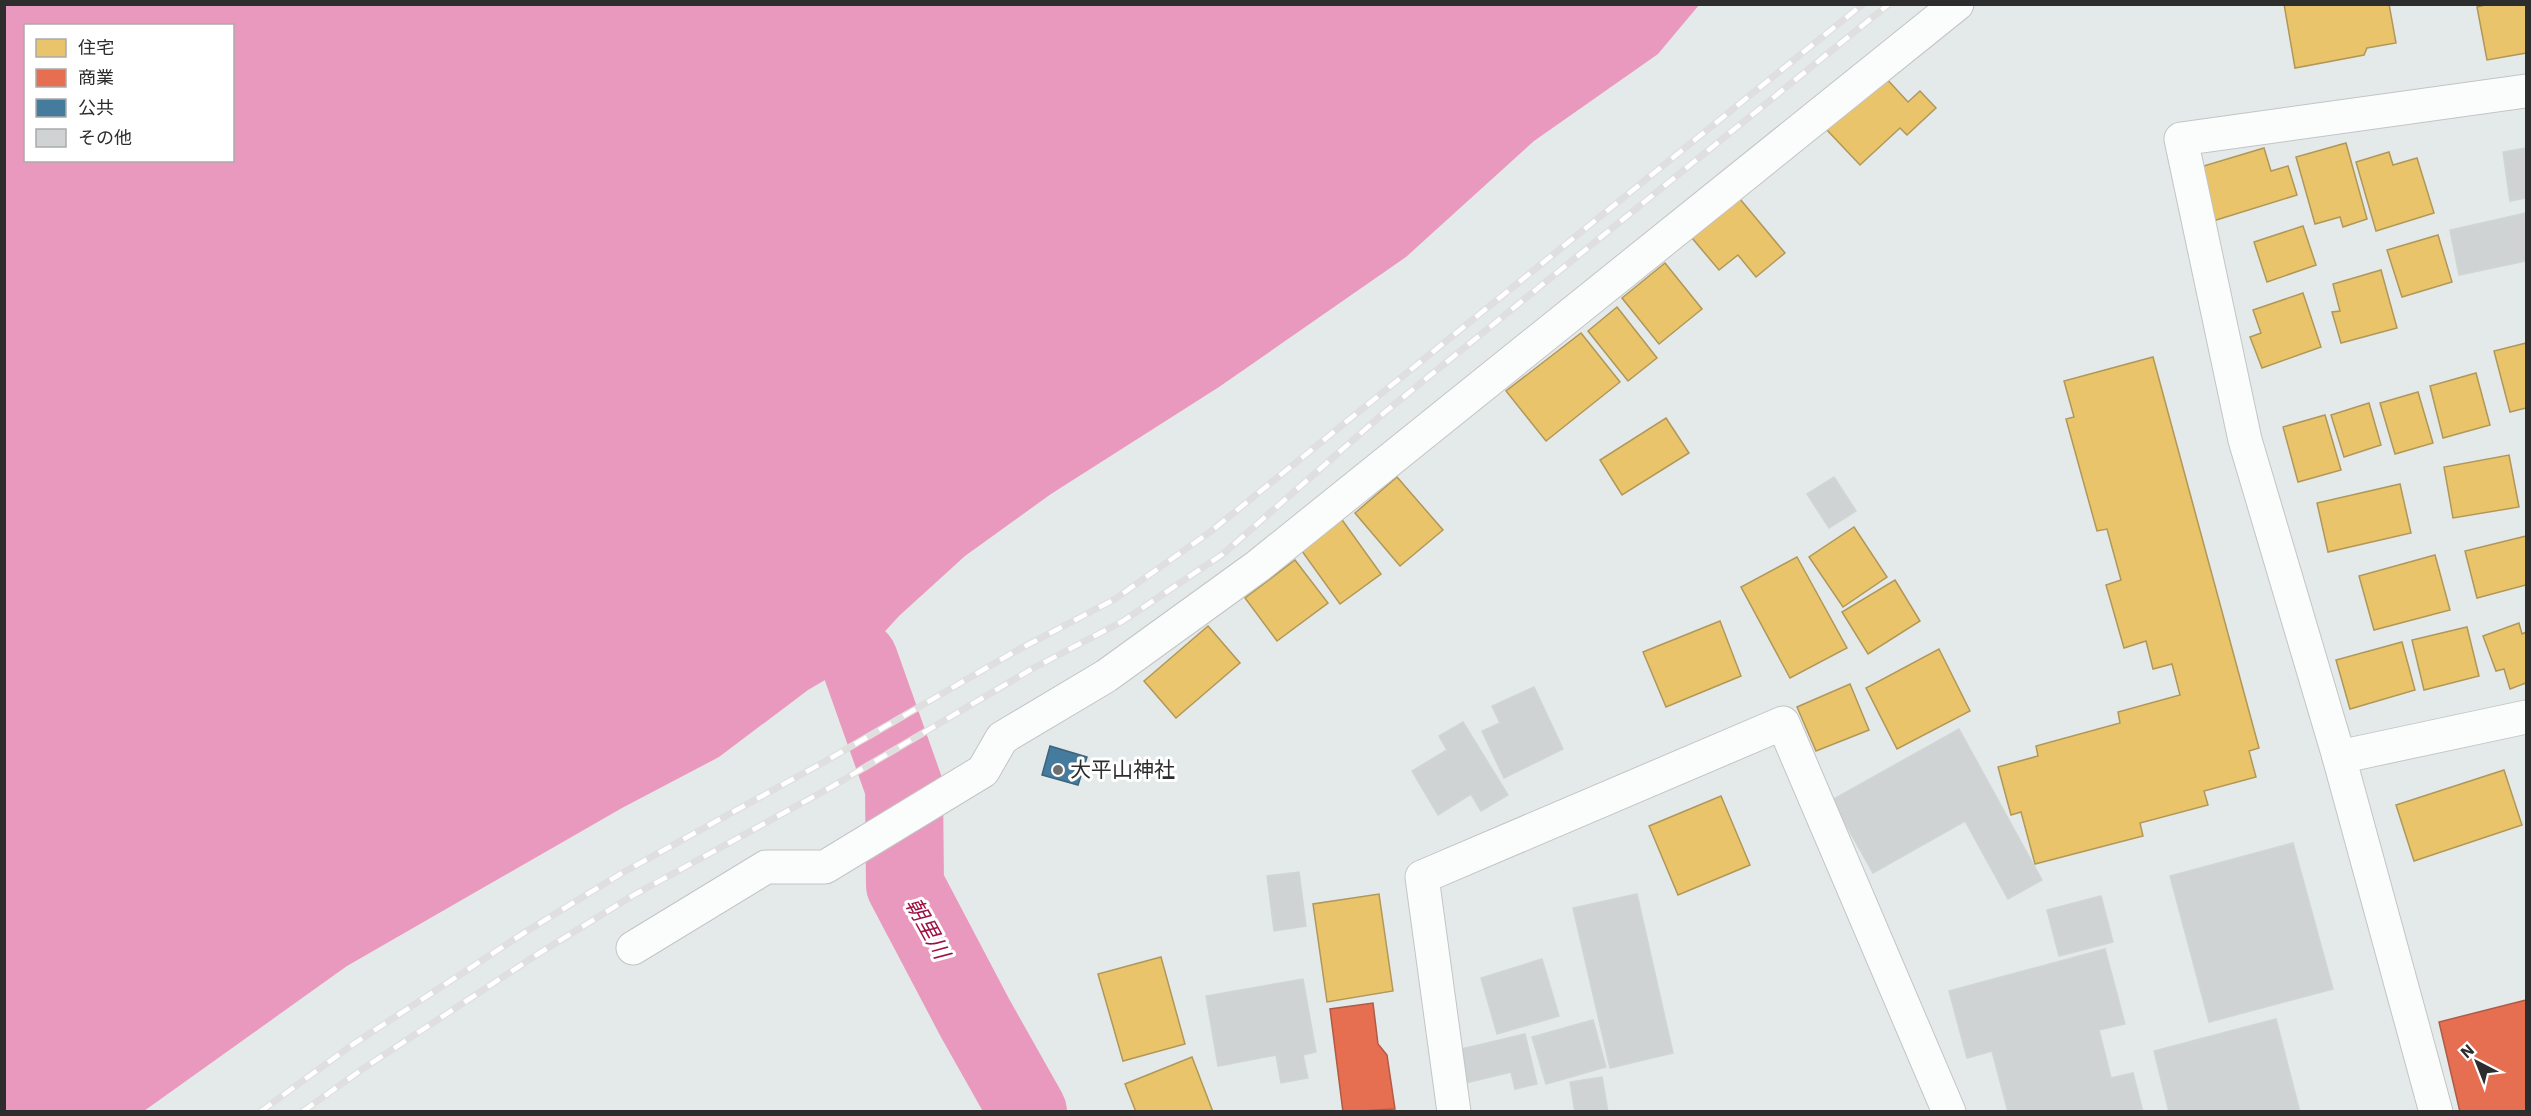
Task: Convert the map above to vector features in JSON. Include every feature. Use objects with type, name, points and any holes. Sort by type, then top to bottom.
[{"type":"street","points":[[633,948],[766,867],[825,867],[983,771],[1002,738],[1106,676],[1258,566],[1957,4]]},
{"type":"street","points":[[2436,1112],[2339,758],[2245,440],[2181,139],[2526,92]]},
{"type":"street","points":[[2339,758],[2526,717]]},
{"type":"street","points":[[1454,1112],[1422,877],[1783,723],[1949,1112]]},
{"type":"shaded area","points":[[5,4],[1699,4],[1658,54],[1534,141],[1406,257],[1219,387],[1051,494],[965,556],[899,616],[859,660],[808,690],[719,757],[622,808],[347,966],[144,1111],[5,1112]]},
{"type":"building: 住宅","points":[[2284,4],[2389,4],[2396,43],[2367,48],[2364,55],[2295,68]]},
{"type":"building: 住宅","points":[[2489,4],[2526,4],[2526,53],[2487,60],[2477,7]]},
{"type":"building: 住宅","points":[[1884,76],[1908,102],[1920,91],[1936,108],[1907,135],[1900,128],[1860,165],[1826,129]]},
{"type":"building: 住宅","points":[[2346,143],[2367,219],[2343,227],[2340,217],[2315,224],[2296,157]]},
{"type":"building: 住宅","points":[[2264,148],[2271,171],[2288,166],[2297,195],[2213,221],[2197,168]]},
{"type":"building: 住宅","points":[[2389,152],[2393,165],[2417,158],[2434,213],[2376,231],[2356,162]]},
{"type":"building: 住宅","points":[[1740,199],[1785,253],[1756,277],[1738,255],[1719,270],[1692,238]]},
{"type":"building: 住宅","points":[[2303,226],[2316,265],[2267,282],[2254,242]]},
{"type":"building: 住宅","points":[[2438,235],[2452,282],[2402,297],[2387,250]]},
{"type":"building: 住宅","points":[[1665,263],[1702,309],[1659,344],[1622,298]]},
{"type":"building: 住宅","points":[[2381,270],[2397,328],[2341,343],[2332,312],[2340,311],[2333,284]]},
{"type":"building: 住宅","points":[[2303,293],[2321,347],[2262,368],[2250,337],[2261,333],[2253,310]]},
{"type":"building: 住宅","points":[[1617,307],[1657,358],[1628,381],[1588,331]]},
{"type":"building: 住宅","points":[[1581,333],[1620,382],[1546,441],[1506,391]]},
{"type":"building: 住宅","points":[[2526,343],[2526,408],[2510,412],[2494,351]]},
{"type":"building: 住宅","points":[[2153,357],[2259,748],[2249,751],[2256,777],[2204,791],[2208,805],[2140,823],[2143,836],[2035,864],[2021,812],[2011,815],[1998,767],[2038,756],[2036,746],[2120,723],[2118,712],[2180,695],[2172,664],[2153,669],[2146,641],[2124,648],[2106,585],[2121,580],[2107,529],[2097,531],[2066,419],[2074,417],[2064,381]]},
{"type":"building: 住宅","points":[[2476,373],[2490,425],[2443,438],[2430,386]]},
{"type":"building: 住宅","points":[[2418,392],[2433,443],[2395,454],[2380,403]]},
{"type":"building: 住宅","points":[[2369,403],[2381,445],[2344,457],[2331,415]]},
{"type":"building: 住宅","points":[[2325,415],[2341,470],[2298,482],[2283,427]]},
{"type":"building: 住宅","points":[[1666,418],[1689,453],[1622,495],[1600,460]]},
{"type":"building: 住宅","points":[[2509,455],[2519,507],[2453,518],[2444,467]]},
{"type":"building: 住宅","points":[[1397,477],[1443,530],[1400,566],[1355,513]]},
{"type":"building: 住宅","points":[[2400,484],[2411,533],[2328,552],[2317,503]]},
{"type":"building: 住宅","points":[[1340,517],[1381,574],[1340,604],[1299,547]]},
{"type":"building: 住宅","points":[[1854,527],[1887,577],[1843,607],[1809,557]]},
{"type":"building: 住宅","points":[[2526,536],[2526,585],[2477,598],[2465,551]]},
{"type":"building: 住宅","points":[[2435,555],[2450,610],[2374,630],[2359,576]]},
{"type":"building: 住宅","points":[[1797,557],[1847,648],[1790,678],[1741,587]]},
{"type":"building: 住宅","points":[[1295,560],[1328,603],[1277,641],[1245,598]]},
{"type":"building: 住宅","points":[[1895,580],[1920,621],[1868,654],[1842,612]]},
{"type":"building: 住宅","points":[[1720,621],[1741,676],[1666,707],[1643,652]]},
{"type":"building: 住宅","points":[[2519,623],[2522,634],[2526,632],[2526,683],[2510,689],[2504,669],[2496,671],[2483,636]]},
{"type":"building: 住宅","points":[[1208,626],[1240,663],[1176,718],[1144,681]]},
{"type":"building: 住宅","points":[[2467,627],[2479,676],[2424,690],[2412,640]]},
{"type":"building: 住宅","points":[[2402,642],[2415,690],[2350,709],[2336,660]]},
{"type":"building: 住宅","points":[[1939,649],[1970,711],[1897,749],[1866,688]]},
{"type":"building: 住宅","points":[[1850,684],[1869,730],[1816,751],[1797,707]]},
{"type":"building: 住宅","points":[[2504,770],[2522,825],[2414,861],[2396,805]]},
{"type":"building: 住宅","points":[[1721,796],[1750,865],[1678,895],[1649,826]]},
{"type":"building: 住宅","points":[[1379,894],[1393,991],[1327,1002],[1313,904]]},
{"type":"building: 住宅","points":[[1161,957],[1185,1044],[1123,1061],[1098,974]]},
{"type":"building: 住宅","points":[[1192,1057],[1213,1112],[1136,1112],[1125,1084]]},
{"type":"building: 商業","points":[[2526,1000],[2526,1112],[2460,1112],[2439,1022]]},
{"type":"building: 商業","points":[[1373,1003],[1378,1044],[1387,1055],[1395,1109],[1343,1112],[1330,1009]]},
{"type":"building: 公共","points":[[1050,746],[1087,757],[1078,785],[1042,775]]},
{"type":"building: その他","points":[[2526,148],[2526,198],[2510,201],[2503,152]]},
{"type":"building: その他","points":[[2526,213],[2526,261],[2459,275],[2450,230]]},
{"type":"building: その他","points":[[1834,477],[1856,511],[1829,528],[1807,494]]},
{"type":"building: その他","points":[[1534,687],[1563,749],[1504,778],[1482,731],[1500,723],[1492,706]]},
{"type":"building: その他","points":[[1463,722],[1508,795],[1481,811],[1471,794],[1438,815],[1412,771],[1447,750],[1439,736]]},
{"type":"building: その他","points":[[1959,729],[2042,880],[2008,899],[1965,821],[1873,873],[1832,800]]},
{"type":"building: その他","points":[[2293,843],[2333,989],[2209,1022],[2170,876]]},
{"type":"building: その他","points":[[1299,872],[1306,926],[1274,931],[1267,876]]},
{"type":"building: その他","points":[[1637,894],[1673,1053],[1610,1068],[1573,908]]},
{"type":"building: その他","points":[[2101,896],[2113,942],[2059,956],[2047,910]]},
{"type":"building: その他","points":[[2105,949],[2125,1024],[2099,1030],[2111,1078],[2133,1073],[2143,1112],[2008,1112],[1992,1051],[1967,1058],[1949,991]]},
{"type":"building: その他","points":[[1542,959],[1559,1016],[1497,1034],[1481,978]]},
{"type":"building: その他","points":[[1303,979],[1316,1052],[1303,1055],[1308,1078],[1281,1083],[1276,1055],[1218,1066],[1206,996]]},
{"type":"building: その他","points":[[2276,1019],[2300,1112],[2169,1112],[2154,1051]]},
{"type":"building: その他","points":[[1593,1020],[1606,1067],[1546,1084],[1532,1037]]},
{"type":"building: その他","points":[[1525,1034],[1537,1084],[1515,1089],[1511,1072],[1461,1084],[1453,1051]]},
{"type":"building: その他","points":[[1602,1077],[1608,1112],[1575,1112],[1570,1082]]},
{"type":"waterway","name":"朝里川","points":[[859,660],[904,787],[905,885],[975,1018],[1028,1112]]},
{"type":"railway","points":[[260,1112],[352,1045],[527,931],[622,873],[824,762],[1014,652],[1115,599],[1210,532],[1863,4]]},
{"type":"railway","points":[[302,1112],[364,1068],[538,954],[632,896],[833,786],[1030,670],[1123,621],[1223,554],[1385,412],[1889,4]]},
{"type":"place","name":"大平山神社","points":[[1058,770]]}]
